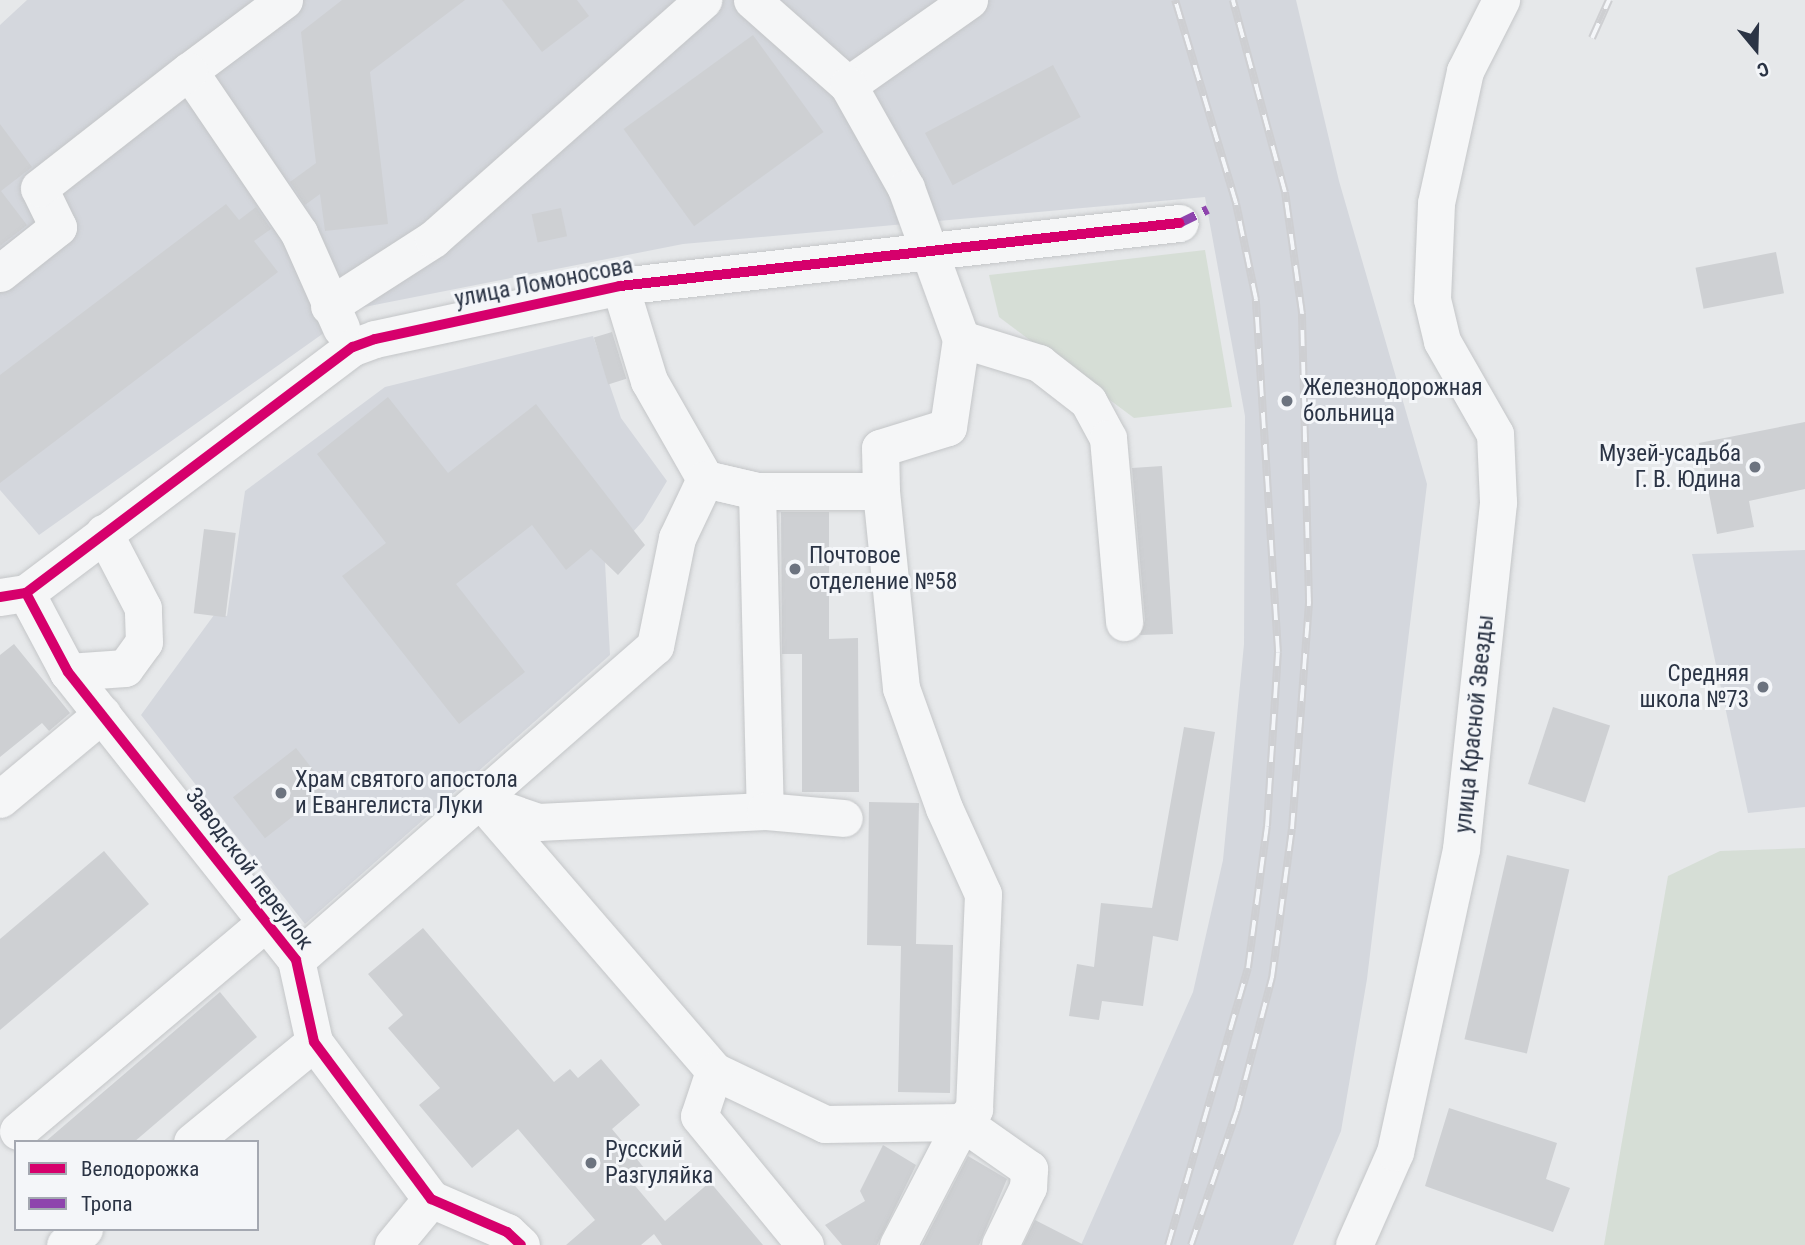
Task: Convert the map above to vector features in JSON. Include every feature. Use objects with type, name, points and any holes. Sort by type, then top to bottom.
[{"type":"street","points":[[0,273],[58,227],[39,188],[188,71],[284,0]]},
{"type":"street","points":[[329,306],[433,239],[703,0]]},
{"type":"street","points":[[752,0],[848,85],[906,188],[961,339],[948,427],[880,449],[881,491],[901,688],[944,808],[983,894],[974,1109],[962,1122],[898,1245]]},
{"type":"street","points":[[848,85],[969,0]]},
{"type":"street","name":"улица Красной Звезды","points":[[1354,1245],[1395,1152],[1435,990],[1461,849],[1498,502],[1495,434],[1442,341],[1432,299],[1436,203],[1465,71],[1501,0]]},
{"type":"street","points":[[188,71],[299,233],[329,306],[352,347]]},
{"type":"street","name":"улица Ломоносова","points":[[13,595],[104,533],[352,347],[620,286],[1179,223]]},
{"type":"street","points":[[620,286],[649,381],[705,479],[757,491],[881,491]]},
{"type":"street","points":[[961,339],[1039,363],[1088,401],[1108,438],[1124,622]]},
{"type":"street","points":[[296,960],[483,803],[655,646],[677,538],[705,479]]},
{"type":"street","points":[[757,491],[765,811]]},
{"type":"street","points":[[68,671],[125,668],[144,642],[143,608],[104,533]]},
{"type":"street","name":"Заводской переулок","points":[[13,595],[68,671],[296,960],[314,1042],[430,1199]]},
{"type":"street","points":[[0,799],[102,714]]},
{"type":"street","points":[[483,803],[538,822],[765,811],[844,818]]},
{"type":"street","points":[[483,803],[714,1071],[825,1124],[962,1122],[1029,1169],[1028,1187],[1000,1245]]},
{"type":"street","points":[[18,1131],[265,923]]},
{"type":"street","points":[[194,1140],[314,1042]]},
{"type":"street","points":[[714,1071],[699,1116],[805,1245]]},
{"type":"street","points":[[393,1245],[430,1199],[507,1232],[521,1245]]},
{"type":"street","points":[[65,1245],[82,1231]]},
{"type":"shaded area","points":[[27,0],[1296,0],[1339,181],[1427,484],[1367,979],[1341,1131],[1293,1245],[1081,1245],[1193,992],[1223,860],[1244,644],[1245,416],[1205,197],[683,244],[359,308],[39,535],[0,490],[0,25]]},
{"type":"shaded area","points":[[1205,250],[1232,407],[1134,418],[999,317],[989,275]]},
{"type":"shaded area","points":[[593,336],[621,418],[667,481],[643,521],[605,562],[610,655],[305,924],[141,715],[214,615],[227,616],[245,491],[385,387]]},
{"type":"shaded area","name":"Средняя школа №73","points":[[1805,550],[1805,807],[1748,813],[1692,554]]},
{"type":"shaded area","points":[[1805,848],[1805,1245],[1604,1245],[1668,876],[1720,851]]},
{"type":"building","points":[[342,0],[465,0],[370,72],[388,224],[325,231],[320,194],[305,205],[290,182],[316,163],[301,32]]},
{"type":"building","points":[[502,0],[577,0],[589,16],[542,52]]},
{"type":"building","points":[[753,35],[824,132],[694,226],[624,129]]},
{"type":"building","points":[[1053,65],[1081,117],[953,185],[925,133]]},
{"type":"building","points":[[0,124],[32,167],[1,191],[27,225],[0,246]]},
{"type":"building","points":[[226,204],[239,220],[256,207],[271,229],[254,241],[278,272],[0,483],[0,375]]},
{"type":"building","points":[[561,208],[567,236],[538,243],[532,214]]},
{"type":"building","points":[[1776,252],[1784,293],[1704,309],[1696,268]]},
{"type":"building","points":[[612,332],[626,379],[608,384],[594,338]]},
{"type":"building","points":[[388,397],[448,473],[536,404],[645,545],[618,575],[591,549],[566,570],[532,525],[456,584],[525,672],[459,724],[342,576],[386,543],[317,454]]},
{"type":"building","name":"Музей-усадьба Г. В. Юдина","points":[[1805,422],[1805,489],[1749,501],[1754,527],[1717,534],[1699,443]]},
{"type":"building","points":[[1162,466],[1173,634],[1140,635],[1145,620],[1132,468]]},
{"type":"building","points":[[781,512],[829,512],[829,639],[858,638],[859,792],[802,792],[802,654],[782,654]]},
{"type":"building","points":[[204,529],[236,533],[225,617],[194,613]]},
{"type":"building","points":[[14,644],[70,713],[49,731],[42,723],[0,757],[0,655]]},
{"type":"building","points":[[1553,707],[1610,726],[1585,803],[1528,784]]},
{"type":"building","points":[[1184,727],[1215,732],[1178,941],[1153,936],[1143,1006],[1102,1001],[1099,1020],[1069,1016],[1077,964],[1094,967],[1101,903],[1152,908]]},
{"type":"building","name":"Храм святого апостола и Евангелиста Луки","points":[[296,748],[328,789],[265,838],[233,797]]},
{"type":"building","points":[[869,802],[919,803],[916,944],[953,945],[950,1093],[898,1092],[901,946],[867,945]]},
{"type":"building","points":[[104,851],[149,904],[0,1030],[0,939]]},
{"type":"building","points":[[1507,855],[1569,869],[1527,1054],[1464,1039]]},
{"type":"building","points":[[423,928],[554,1082],[570,1069],[578,1078],[601,1059],[640,1105],[612,1129],[645,1169],[631,1181],[665,1221],[710,1182],[763,1245],[662,1245],[654,1234],[641,1245],[566,1245],[595,1220],[518,1129],[472,1168],[419,1105],[440,1088],[388,1028],[403,1015],[368,974]]},
{"type":"building","points":[[220,992],[257,1037],[136,1140],[47,1140]]},
{"type":"building","points":[[1449,1108],[1557,1143],[1546,1179],[1570,1188],[1553,1232],[1425,1186]]},
{"type":"building","points":[[883,1145],[916,1165],[877,1245],[842,1245],[825,1225],[865,1201],[860,1191]]},
{"type":"building","points":[[968,1156],[1007,1179],[979,1245],[922,1245]]},
{"type":"building","points":[[1035,1220],[1084,1245],[1023,1245]]},
{"type":"railway","points":[[1168,1245],[1248,968],[1267,826],[1278,652],[1256,299],[1236,203],[1175,0]]},
{"type":"railway","points":[[1191,1245],[1237,1111],[1272,978],[1292,829],[1309,602],[1302,313],[1285,192],[1233,0]]},
{"type":"railway","points":[[1592,38],[1609,0]]},
{"type":"marked path","points":[[1179,223],[1208,209]]},
{"type":"cycle path","points":[[0,597],[26,593],[353,347],[375,339],[620,286],[1179,223]]},
{"type":"cycle path","points":[[26,593],[68,672],[296,960],[314,1042],[431,1199],[507,1232],[521,1245]]},
{"type":"place","name":"Железнодорожная больница","points":[[1287,401]]},
{"type":"place","name":"Музей-усадьба Г. В. Юдина","points":[[1755,467]]},
{"type":"place","name":"Почтовое отделение №58","points":[[795,569]]},
{"type":"place","name":"Средняя школа №73","points":[[1763,687]]},
{"type":"place","name":"Храм святого апостола и Евангелиста Луки","points":[[281,793]]},
{"type":"place","name":"Русский Разгуляйка","points":[[591,1163]]}]
